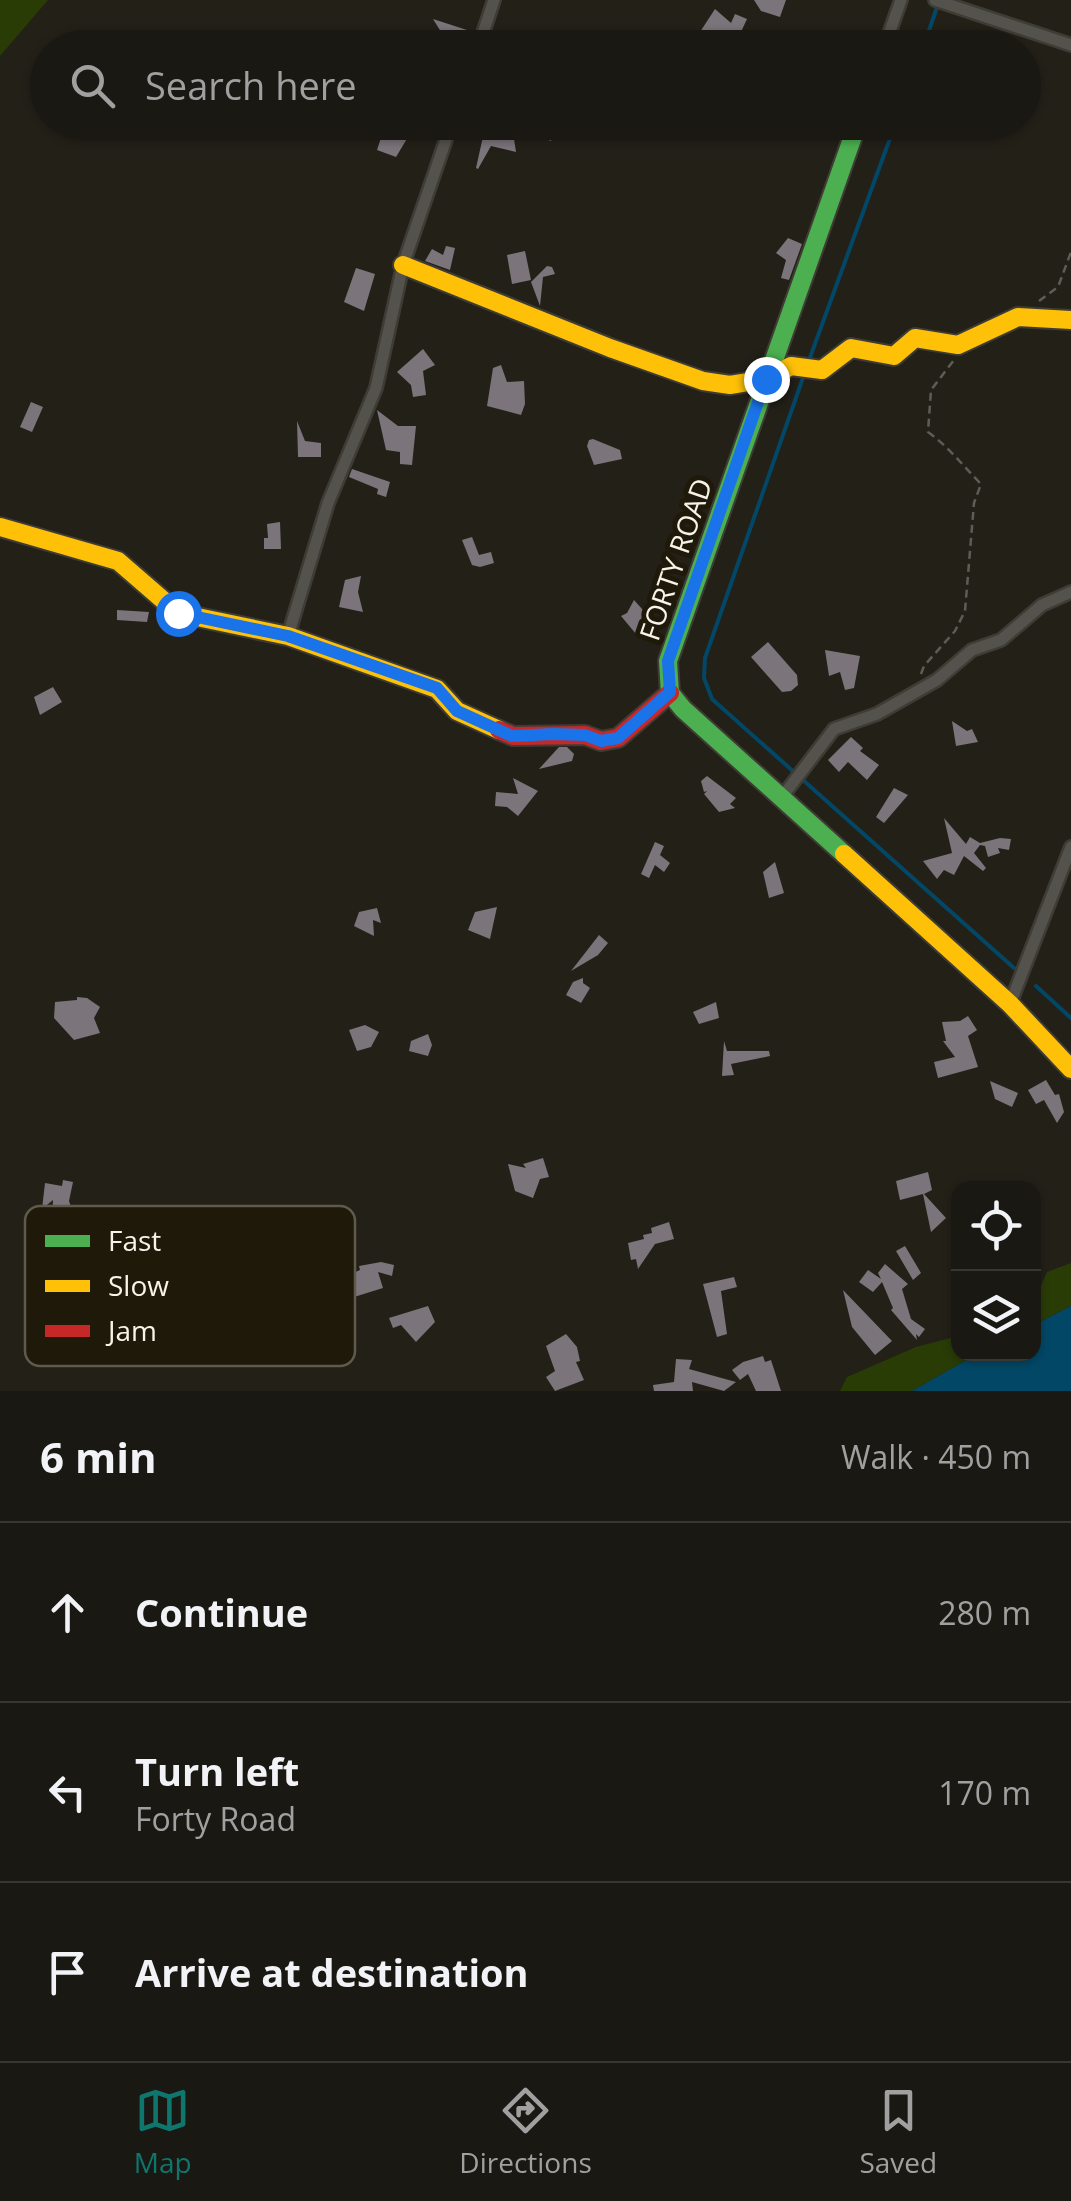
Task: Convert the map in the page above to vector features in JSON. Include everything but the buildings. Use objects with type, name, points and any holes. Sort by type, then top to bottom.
[{"type":"street","points":[[484,30],[494,0]]},
{"type":"street","points":[[890,30],[901,0]]},
{"type":"street","points":[[935,0],[1026,30]]},
{"type":"street","points":[[1041,35],[1071,45]]},
{"type":"street","points":[[288,636],[328,503],[376,388],[403,265],[446,140]]},
{"type":"street","name":"FORTY ROAD","points":[[670,692],[668,661],[852,140]]},
{"type":"street","points":[[403,265],[610,348],[704,381],[730,386],[766,379],[790,366],[822,370],[851,348],[894,356],[915,338],[958,345],[1018,316],[1071,320]]},
{"type":"street","points":[[0,527],[118,561],[178,613],[288,636],[437,688],[457,711],[512,736],[585,735],[601,741],[618,738],[670,692],[1010,1004],[1071,1070]]},
{"type":"street","points":[[782,798],[834,729],[877,714],[938,680],[972,650],[1001,640],[1042,605],[1071,592]]},
{"type":"street","points":[[1010,1004],[1071,847]]},
{"type":"path","points":[[1018,316],[1058,287],[1071,252]]},
{"type":"path","points":[[916,689],[924,666],[955,632],[968,600],[974,503],[981,484],[962,467],[951,448],[928,432],[931,390],[955,359],[958,345]]},
{"type":"green space","points":[[0,0],[48,0],[0,56]]},
{"type":"green space","points":[[1071,1263],[1071,1306],[1041,1321],[1041,1285],[1047,1272]]},
{"type":"green space","points":[[951,1338],[951,1361],[965,1361],[912,1391],[840,1391],[847,1377],[916,1347]]},
{"type":"water","points":[[1071,1306],[1071,1391],[912,1391],[965,1361],[1041,1361],[1041,1321]]},
{"type":"waterway","points":[[929,30],[938,4]]},
{"type":"waterway","points":[[808,363],[889,140]]},
{"type":"waterway","points":[[805,372],[705,658],[704,678],[712,699],[1014,968]]},
{"type":"waterway","points":[[1036,986],[1071,1018]]},
{"type":"traffic: fast","points":[[844,854],[683,709],[670,693],[668,661],[852,140]]},
{"type":"traffic: slow","points":[[403,265],[610,348],[703,381],[730,385],[767,379],[791,366],[822,370],[851,348],[894,356],[915,338],[958,345],[1018,317],[1071,320]]},
{"type":"traffic: slow","points":[[0,527],[118,561],[178,613],[288,636],[437,689],[457,711],[499,730]]},
{"type":"traffic: slow","points":[[844,854],[1010,1004],[1071,1069]]},
{"type":"traffic: jam","points":[[499,730],[513,736],[585,735],[601,741],[618,738],[670,693]]},
{"type":"route","points":[[178,613],[288,636],[437,688],[457,711],[512,736],[585,735],[601,741],[618,738],[670,692],[668,661],[766,379]]}]
